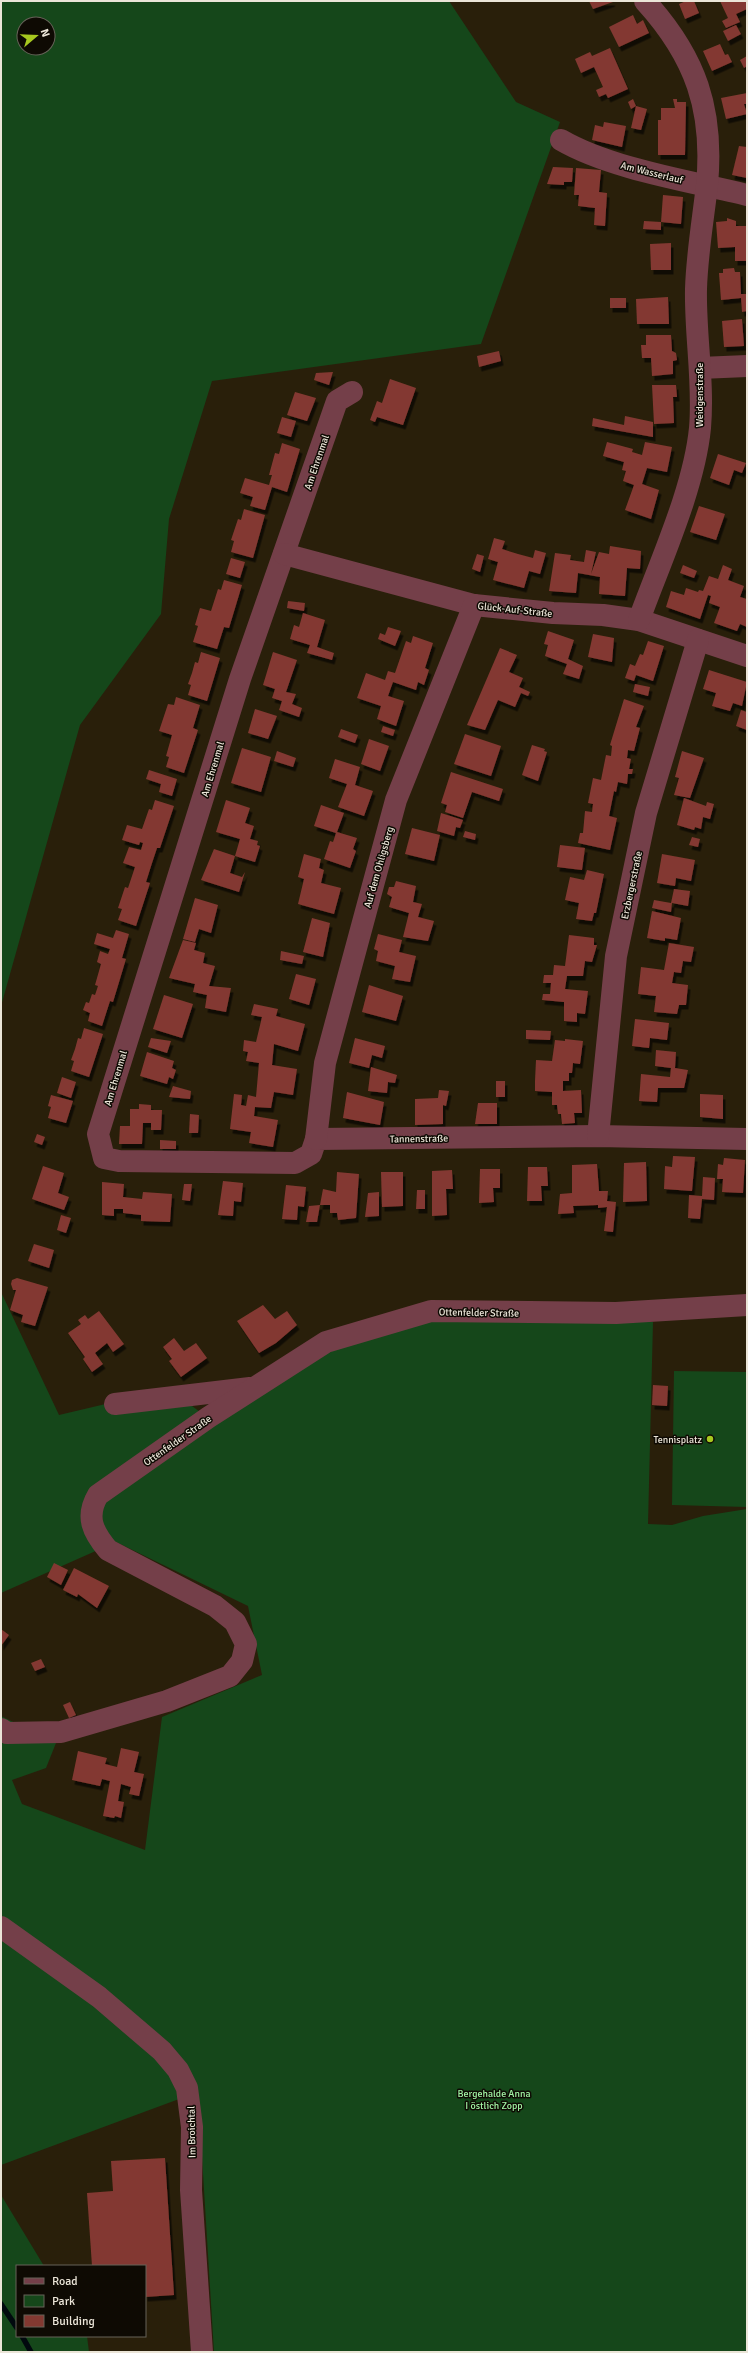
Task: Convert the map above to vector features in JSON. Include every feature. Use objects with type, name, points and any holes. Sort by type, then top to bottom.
[{"type":"street","name":"Weidgenstraße","points":[[639,620],[689,484],[700,429],[700,368],[696,289],[707,185],[708,136],[706,114],[696,81],[683,49],[646,1]]},
{"type":"street","name":"Am Wasserlauf","points":[[560,140],[578,150],[611,161],[747,195]]},
{"type":"street","points":[[700,368],[747,366]]},
{"type":"street","name":"Am Ehrenmal","points":[[316,1139],[311,1154],[294,1163],[120,1161],[104,1158],[98,1134],[240,679],[337,401],[352,392]]},
{"type":"street","name":"Glück-Auf-Straße","points":[[284,554],[474,604],[552,613],[603,614],[639,620],[747,656]]},
{"type":"street","name":"Auf dem Ohligsberg","points":[[316,1139],[324,1063],[396,800],[474,604]]},
{"type":"street","name":"Erzbergerstraße","points":[[598,1136],[618,949],[646,813],[698,640]]},
{"type":"street","name":"Tannenstraße","points":[[316,1139],[598,1136],[747,1139]]},
{"type":"street","name":"Ottenfelder Straße","points":[[1,1729],[7,1734],[61,1732],[174,1698],[230,1676],[242,1661],[246,1644],[235,1622],[215,1606],[108,1550],[97,1537],[91,1520],[92,1506],[98,1495],[209,1417],[326,1342],[431,1311],[616,1313],[747,1305]]},
{"type":"street","points":[[115,1404],[255,1387]]},
{"type":"street","name":"Im Broichtal","points":[[1,1927],[99,1997],[162,2051],[178,2070],[187,2088],[192,2128],[191,2190],[202,2352]]},
{"type":"green space","points":[[1,1],[449,1],[516,102],[560,122],[481,344],[212,381],[169,519],[161,614],[80,725],[1,1006]]},
{"type":"green space","name":"Bergehalde Anna I östlich Zopp","points":[[1,1292],[59,1415],[169,1389],[215,1423],[328,1350],[432,1320],[653,1322],[648,1524],[672,1525],[703,1516],[747,1509],[747,2352],[214,2352],[198,2092],[1,2165],[1,1716],[56,1743],[46,1768],[12,1780],[22,1804],[145,1850],[162,1717],[262,1675],[248,1606],[116,1542],[1,1593]]},
{"type":"green space","name":"Tennisplatz","points":[[674,1371],[747,1372],[747,1507],[672,1505]]},
{"type":"green space","points":[[1,2195],[43,2265],[16,2265],[16,2337],[87,2337],[89,2352],[1,2352]]},
{"type":"building","points":[[589,1],[612,1],[613,2],[593,9]]},
{"type":"building","points":[[686,1],[694,1],[699,13],[685,19],[679,4]]},
{"type":"building","points":[[720,1],[747,1],[747,9],[736,14],[740,22],[726,28],[722,21],[728,18]]},
{"type":"building","points":[[633,15],[637,24],[643,20],[649,33],[619,47],[609,27]]},
{"type":"building","points":[[736,25],[741,34],[728,41],[723,31]]},
{"type":"building","points":[[720,44],[725,55],[728,54],[732,62],[712,71],[703,51]]},
{"type":"building","points":[[610,48],[628,89],[608,98],[606,94],[599,97],[596,90],[603,87],[594,67],[581,73],[575,59],[590,52],[592,56]]},
{"type":"building","points":[[747,56],[747,66],[744,68],[740,60]]},
{"type":"building","points":[[747,93],[747,104],[744,104],[747,114],[726,119],[721,98]]},
{"type":"building","points":[[633,99],[636,106],[631,109],[628,102]]},
{"type":"building","points":[[673,99],[677,99],[677,102],[686,102],[685,155],[658,155],[658,120],[661,120],[661,108],[675,108]]},
{"type":"building","points":[[636,106],[647,109],[641,130],[631,128]]},
{"type":"building","points":[[604,122],[626,126],[622,147],[592,140],[595,125],[603,127]]},
{"type":"building","points":[[739,146],[747,147],[747,178],[732,175]]},
{"type":"building","points":[[553,167],[573,168],[572,182],[564,182],[564,185],[547,184]]},
{"type":"building","points":[[576,168],[601,170],[599,192],[607,193],[605,226],[594,225],[595,208],[578,206],[579,195],[574,195]]},
{"type":"building","points":[[663,195],[683,197],[681,224],[661,222]]},
{"type":"building","points":[[727,218],[736,221],[736,226],[747,226],[747,261],[735,261],[735,247],[718,248],[716,222],[727,221]]},
{"type":"building","points":[[644,221],[661,222],[661,230],[643,229]]},
{"type":"building","points":[[671,243],[671,270],[651,270],[650,244]]},
{"type":"building","points":[[734,268],[735,272],[740,272],[741,294],[747,294],[747,311],[742,312],[741,298],[721,300],[719,273],[723,273],[723,269]]},
{"type":"building","points":[[668,297],[669,324],[637,324],[636,299]]},
{"type":"building","points":[[610,298],[626,298],[626,308],[610,308]]},
{"type":"building","points":[[742,319],[744,346],[724,347],[722,321]]},
{"type":"building","points":[[646,335],[671,335],[672,351],[676,353],[677,360],[673,361],[673,374],[652,376],[651,358],[642,358],[641,345],[646,345]]},
{"type":"building","points":[[499,351],[501,361],[479,367],[477,356]]},
{"type":"building","points":[[333,372],[329,385],[314,380],[316,373]]},
{"type":"building","points":[[390,379],[416,388],[403,425],[377,417],[375,422],[370,420],[377,401],[382,403]]},
{"type":"building","points":[[652,385],[676,385],[677,397],[673,397],[674,423],[654,424]]},
{"type":"building","points":[[295,392],[316,398],[307,421],[287,415]]},
{"type":"building","points":[[625,416],[653,422],[653,437],[592,426],[593,418],[624,425]]},
{"type":"building","points":[[282,417],[296,421],[291,437],[277,433]]},
{"type":"building","points":[[607,442],[633,449],[632,452],[642,455],[645,442],[672,447],[667,472],[647,468],[642,484],[659,490],[651,519],[625,510],[634,485],[623,481],[626,471],[622,470],[624,462],[603,456]]},
{"type":"building","points":[[282,443],[300,449],[287,492],[272,487],[265,510],[250,506],[253,497],[240,493],[245,478],[269,485],[272,475],[269,475],[275,453],[279,454]]},
{"type":"building","points":[[718,454],[746,463],[742,473],[734,470],[729,485],[710,478]]},
{"type":"building","points":[[699,506],[725,514],[716,540],[690,532]]},
{"type":"building","points":[[244,509],[265,515],[253,558],[231,552],[234,541],[231,540],[238,519],[241,520]]},
{"type":"building","points":[[494,538],[505,541],[502,549],[518,554],[533,558],[535,550],[546,553],[540,574],[529,571],[524,588],[493,580],[498,562],[488,559]]},
{"type":"building","points":[[610,546],[641,551],[640,569],[627,568],[625,596],[599,594],[600,577],[578,573],[576,593],[549,591],[555,553],[571,555],[570,560],[584,562],[586,550],[596,552],[591,574],[599,552],[609,554]]},
{"type":"building","points":[[477,554],[484,556],[480,572],[472,569]]},
{"type":"building","points":[[231,558],[245,562],[240,578],[226,574]]},
{"type":"building","points":[[683,565],[697,571],[694,578],[680,573]]},
{"type":"building","points":[[723,565],[732,569],[728,580],[744,586],[740,597],[747,599],[747,627],[740,624],[737,631],[714,623],[720,607],[709,603],[711,596],[708,595],[700,619],[666,607],[671,591],[684,595],[686,588],[698,592],[699,590],[703,591],[709,576],[718,579]]},
{"type":"building","points":[[224,580],[242,585],[229,628],[224,627],[217,649],[193,642],[198,626],[195,625],[200,608],[211,611],[218,589],[221,590]]},
{"type":"building","points":[[288,601],[305,603],[304,611],[287,608]]},
{"type":"building","points":[[303,613],[325,620],[317,647],[334,653],[332,660],[307,653],[310,645],[290,639],[294,625],[299,627]]},
{"type":"building","points":[[388,627],[401,631],[395,646],[378,639],[380,633],[385,635]]},
{"type":"building","points":[[548,631],[574,640],[568,659],[583,666],[579,679],[563,674],[567,664],[545,656],[548,645],[544,644]]},
{"type":"building","points":[[593,634],[614,638],[612,662],[588,657]]},
{"type":"building","points":[[413,636],[433,643],[425,668],[429,670],[424,685],[418,682],[416,690],[393,682],[388,696],[404,701],[396,726],[377,719],[381,706],[357,698],[366,673],[385,680],[388,671],[395,673],[406,641],[411,643]]},
{"type":"building","points":[[648,641],[664,646],[653,681],[636,675],[634,681],[625,678],[630,664],[635,666],[640,654],[643,655]]},
{"type":"building","points":[[500,648],[517,655],[509,672],[523,678],[519,687],[530,692],[528,696],[521,693],[515,707],[498,700],[485,730],[467,725]]},
{"type":"building","points":[[201,652],[220,658],[207,701],[188,695],[191,685],[188,684],[195,662],[198,663]]},
{"type":"building","points":[[273,652],[297,660],[286,692],[296,694],[292,704],[302,708],[299,717],[279,710],[282,701],[272,698],[275,689],[263,685]]},
{"type":"building","points":[[709,670],[747,682],[742,706],[733,703],[730,711],[712,706],[716,693],[703,689]]},
{"type":"building","points":[[635,684],[650,687],[648,696],[633,692]]},
{"type":"building","points":[[176,697],[200,705],[193,728],[198,730],[184,773],[166,767],[169,757],[166,756],[172,735],[159,731],[168,704],[174,705]]},
{"type":"building","points":[[624,699],[644,706],[636,727],[640,728],[634,751],[628,750],[627,758],[631,759],[629,769],[633,769],[632,774],[628,774],[627,784],[618,782],[616,792],[614,791],[609,816],[617,818],[610,850],[578,843],[580,833],[583,833],[585,811],[592,812],[593,804],[588,803],[593,778],[601,780],[606,755],[611,756],[612,746],[610,745]]},
{"type":"building","points":[[255,709],[277,716],[268,739],[248,733]]},
{"type":"building","points":[[741,710],[747,712],[747,730],[736,726]]},
{"type":"building","points":[[383,726],[395,730],[393,736],[381,732]]},
{"type":"building","points":[[341,729],[358,735],[355,743],[338,737]]},
{"type":"building","points":[[465,734],[501,746],[491,776],[454,764]]},
{"type":"building","points":[[369,739],[389,746],[380,771],[361,764]]},
{"type":"building","points":[[532,745],[545,749],[544,751],[547,752],[538,781],[522,775]]},
{"type":"building","points":[[242,748],[271,757],[261,792],[231,783]]},
{"type":"building","points":[[277,751],[296,758],[293,767],[274,761]]},
{"type":"building","points":[[682,751],[704,758],[690,798],[674,795],[679,778],[675,777]]},
{"type":"building","points":[[335,759],[360,767],[355,785],[373,791],[364,816],[338,807],[347,784],[329,778]]},
{"type":"building","points":[[149,770],[177,779],[172,796],[159,792],[161,784],[146,779]]},
{"type":"building","points":[[451,772],[503,789],[499,801],[472,792],[463,818],[445,812],[447,805],[441,803]]},
{"type":"building","points":[[684,798],[706,806],[707,802],[714,804],[710,819],[703,817],[701,829],[695,827],[694,830],[677,825]]},
{"type":"building","points":[[155,800],[174,806],[160,848],[157,848],[152,863],[146,882],[150,883],[136,926],[118,920],[122,909],[118,908],[125,887],[128,888],[135,867],[123,863],[129,847],[141,850],[143,843],[140,842],[139,845],[122,840],[127,825],[142,829],[149,809],[152,810]]},
{"type":"building","points":[[226,800],[250,808],[245,823],[254,826],[250,839],[258,841],[257,845],[260,846],[255,862],[235,856],[240,839],[216,832]]},
{"type":"building","points":[[321,805],[344,813],[337,832],[357,838],[353,849],[356,851],[350,868],[324,859],[330,841],[333,842],[336,833],[314,826]]},
{"type":"building","points":[[441,813],[463,820],[460,828],[456,827],[454,836],[437,831]]},
{"type":"building","points":[[412,828],[440,835],[434,861],[405,854]]},
{"type":"building","points":[[465,831],[476,834],[475,840],[463,837]]},
{"type":"building","points":[[692,837],[700,839],[698,847],[689,845]]},
{"type":"building","points":[[560,845],[585,848],[582,870],[557,867]]},
{"type":"building","points":[[214,849],[235,856],[230,873],[242,877],[245,872],[239,892],[201,880]]},
{"type":"building","points":[[304,854],[321,859],[319,868],[324,870],[321,883],[341,888],[334,914],[298,904],[304,879],[298,877]]},
{"type":"building","points":[[662,854],[695,860],[691,881],[676,878],[675,886],[657,883]]},
{"type":"building","points":[[587,870],[604,874],[596,913],[594,913],[592,921],[576,919],[579,903],[565,900],[570,877],[584,880]]},
{"type":"building","points":[[396,881],[416,886],[413,902],[422,904],[418,917],[434,921],[428,941],[403,937],[409,913],[389,907],[392,897],[387,894],[389,887],[394,887]]},
{"type":"building","points":[[674,889],[690,891],[688,906],[672,903],[671,912],[652,908],[654,900],[671,903]]},
{"type":"building","points":[[195,898],[218,905],[211,933],[199,929],[195,942],[183,939]]},
{"type":"building","points":[[652,911],[681,918],[677,940],[665,938],[665,941],[647,938]]},
{"type":"building","points":[[312,918],[330,923],[323,957],[303,952]]},
{"type":"building","points":[[116,930],[129,934],[122,958],[126,959],[113,1002],[110,1001],[102,1026],[88,1021],[90,1013],[83,1010],[86,1002],[89,1003],[92,994],[95,995],[98,986],[95,985],[101,964],[97,962],[100,951],[108,954],[110,949],[94,944],[97,933],[113,938]]},
{"type":"building","points":[[378,934],[402,940],[399,952],[416,956],[410,982],[392,979],[395,966],[376,961],[378,951],[374,949]]},
{"type":"building","points":[[569,935],[594,938],[594,945],[597,945],[592,962],[585,961],[583,976],[567,976],[565,989],[588,991],[585,1014],[577,1013],[577,1022],[564,1021],[564,1002],[542,1000],[543,994],[550,994],[551,983],[543,983],[544,975],[553,975],[554,965],[565,966]]},
{"type":"building","points":[[183,940],[196,943],[194,950],[205,953],[203,963],[215,966],[209,986],[231,988],[226,1012],[205,1008],[207,995],[193,992],[195,984],[169,978]]},
{"type":"building","points":[[669,943],[694,947],[691,962],[683,961],[681,973],[674,972],[672,983],[688,985],[686,1005],[679,1005],[677,1014],[654,1012],[656,996],[638,994],[641,967],[664,970]]},
{"type":"building","points":[[281,951],[304,956],[302,964],[280,960]]},
{"type":"building","points":[[296,974],[316,979],[309,1005],[289,999]]},
{"type":"building","points":[[369,985],[403,996],[396,1021],[362,1012]]},
{"type":"building","points":[[164,995],[193,1004],[182,1038],[153,1029]]},
{"type":"building","points":[[254,1004],[278,1009],[276,1016],[305,1024],[298,1051],[274,1044],[272,1065],[297,1069],[293,1095],[274,1092],[271,1108],[255,1107],[254,1116],[278,1120],[273,1147],[249,1143],[251,1132],[230,1129],[234,1094],[242,1095],[241,1105],[246,1106],[248,1095],[256,1097],[259,1063],[246,1061],[248,1052],[243,1051],[244,1040],[256,1042],[262,1017],[251,1015]]},
{"type":"building","points":[[635,1019],[669,1023],[667,1040],[650,1038],[649,1048],[632,1046]]},
{"type":"building","points":[[84,1028],[103,1034],[89,1077],[71,1071],[74,1061],[71,1060],[78,1038],[81,1039]]},
{"type":"building","points":[[526,1030],[551,1031],[550,1040],[526,1039]]},
{"type":"building","points":[[151,1038],[171,1041],[167,1053],[148,1047]]},
{"type":"building","points":[[355,1038],[385,1046],[382,1058],[372,1055],[369,1068],[349,1063]]},
{"type":"building","points":[[565,1039],[583,1041],[580,1064],[573,1063],[572,1073],[569,1073],[569,1081],[563,1081],[563,1091],[581,1090],[582,1113],[574,1113],[575,1123],[562,1124],[561,1114],[558,1114],[557,1105],[552,1105],[552,1092],[535,1091],[535,1081],[536,1060],[552,1061],[555,1040],[565,1041]]},
{"type":"building","points":[[656,1050],[676,1052],[675,1068],[688,1070],[684,1088],[658,1088],[657,1102],[639,1101],[641,1074],[670,1077],[671,1068],[655,1066]]},
{"type":"building","points":[[147,1052],[174,1061],[172,1068],[176,1070],[173,1079],[169,1077],[167,1084],[140,1076]]},
{"type":"building","points":[[371,1067],[397,1075],[395,1083],[388,1082],[387,1093],[368,1091]]},
{"type":"building","points":[[62,1077],[76,1082],[71,1098],[57,1093]]},
{"type":"building","points":[[496,1081],[505,1081],[505,1097],[496,1097]]},
{"type":"building","points":[[173,1086],[191,1091],[190,1099],[169,1097]]},
{"type":"building","points":[[439,1090],[449,1091],[446,1106],[443,1105],[443,1124],[415,1125],[415,1099],[438,1098]]},
{"type":"building","points":[[347,1092],[384,1102],[380,1125],[343,1118]]},
{"type":"building","points":[[700,1094],[723,1095],[723,1119],[700,1117]]},
{"type":"building","points":[[51,1095],[73,1101],[66,1123],[48,1118],[51,1107],[48,1106]]},
{"type":"building","points":[[478,1103],[497,1103],[497,1124],[475,1124]]},
{"type":"building","points":[[139,1104],[151,1105],[151,1110],[162,1110],[161,1130],[151,1130],[151,1123],[143,1123],[142,1144],[119,1144],[120,1126],[130,1126],[130,1109],[139,1109]]},
{"type":"building","points":[[190,1114],[199,1115],[198,1133],[189,1133]]},
{"type":"building","points":[[37,1134],[45,1137],[42,1145],[34,1142]]},
{"type":"building","points":[[160,1140],[176,1141],[176,1149],[160,1149]]},
{"type":"building","points":[[673,1156],[695,1157],[692,1191],[664,1189],[665,1166],[672,1167]]},
{"type":"building","points":[[724,1158],[745,1160],[743,1193],[722,1192],[723,1179],[717,1179],[718,1164],[723,1165]]},
{"type":"building","points":[[646,1162],[647,1201],[623,1202],[624,1163]]},
{"type":"building","points":[[597,1164],[599,1191],[608,1191],[607,1201],[616,1202],[613,1232],[604,1231],[607,1207],[598,1208],[598,1205],[573,1206],[574,1213],[558,1214],[560,1194],[572,1193],[572,1165]]},
{"type":"building","points":[[43,1166],[64,1173],[58,1193],[69,1197],[64,1210],[32,1199]]},
{"type":"building","points":[[528,1167],[547,1167],[548,1186],[541,1186],[542,1201],[527,1201]]},
{"type":"building","points":[[480,1169],[500,1169],[500,1188],[493,1188],[494,1202],[479,1203]]},
{"type":"building","points":[[452,1170],[453,1189],[446,1189],[447,1215],[432,1216],[432,1171]]},
{"type":"building","points":[[337,1172],[359,1174],[356,1218],[338,1220],[337,1213],[330,1213],[330,1205],[320,1205],[323,1189],[336,1192]]},
{"type":"building","points":[[381,1172],[403,1172],[403,1206],[382,1207]]},
{"type":"building","points":[[703,1177],[715,1178],[714,1200],[702,1199],[700,1219],[688,1218],[689,1195],[702,1196]]},
{"type":"building","points":[[223,1181],[243,1183],[241,1202],[234,1201],[233,1216],[218,1215]]},
{"type":"building","points":[[102,1182],[124,1184],[123,1197],[142,1199],[143,1192],[172,1194],[170,1222],[141,1221],[141,1215],[123,1213],[123,1209],[114,1209],[114,1216],[102,1215]]},
{"type":"building","points":[[184,1184],[192,1184],[190,1201],[182,1200]]},
{"type":"building","points":[[286,1185],[306,1187],[304,1207],[298,1206],[297,1220],[282,1219]]},
{"type":"building","points":[[417,1190],[425,1190],[425,1209],[416,1209]]},
{"type":"building","points":[[379,1192],[379,1216],[365,1217],[368,1193]]},
{"type":"building","points":[[320,1205],[317,1222],[306,1222],[309,1206]]},
{"type":"building","points":[[61,1215],[71,1218],[66,1233],[57,1230]]},
{"type":"building","points":[[34,1244],[54,1250],[49,1268],[28,1261]]},
{"type":"building","points":[[17,1278],[48,1287],[35,1326],[21,1322],[23,1315],[10,1310],[16,1290],[13,1290],[11,1284],[12,1280]]},
{"type":"building","points":[[263,1305],[275,1319],[287,1311],[297,1325],[276,1343],[259,1353],[237,1321]]},
{"type":"building","points":[[99,1311],[124,1344],[113,1352],[107,1343],[95,1353],[103,1364],[92,1372],[83,1359],[85,1357],[68,1333],[81,1324],[78,1320],[85,1315],[88,1319]]},
{"type":"building","points":[[174,1338],[184,1351],[196,1343],[207,1358],[181,1377],[169,1361],[172,1359],[163,1347]]},
{"type":"building","points":[[653,1385],[668,1386],[667,1406],[652,1405]]},
{"type":"building","points":[[54,1563],[68,1570],[61,1585],[47,1577]]},
{"type":"building","points":[[74,1568],[109,1586],[97,1608],[78,1594],[77,1597],[63,1590]]},
{"type":"building","points":[[1,1629],[9,1635],[1,1646]]},
{"type":"building","points":[[41,1659],[45,1667],[35,1671],[31,1663]]},
{"type":"building","points":[[70,1702],[76,1715],[69,1718],[63,1705]]},
{"type":"building","points":[[121,1748],[139,1752],[134,1772],[144,1774],[139,1796],[129,1794],[131,1787],[121,1784],[118,1801],[124,1802],[121,1818],[115,1816],[114,1818],[103,1816],[110,1781],[102,1779],[100,1786],[72,1780],[78,1751],[107,1758],[105,1764],[117,1767]]},
{"type":"building","points":[[165,2158],[174,2295],[146,2297],[146,2265],[92,2265],[87,2193],[113,2191],[111,2161]]},
{"type":"waterway","points":[[1,2304],[16,2326]]},
{"type":"waterway","points":[[23,2337],[31,2352]]},
{"type":"place","name":"Tennisplatz","points":[[710,1439]]}]
